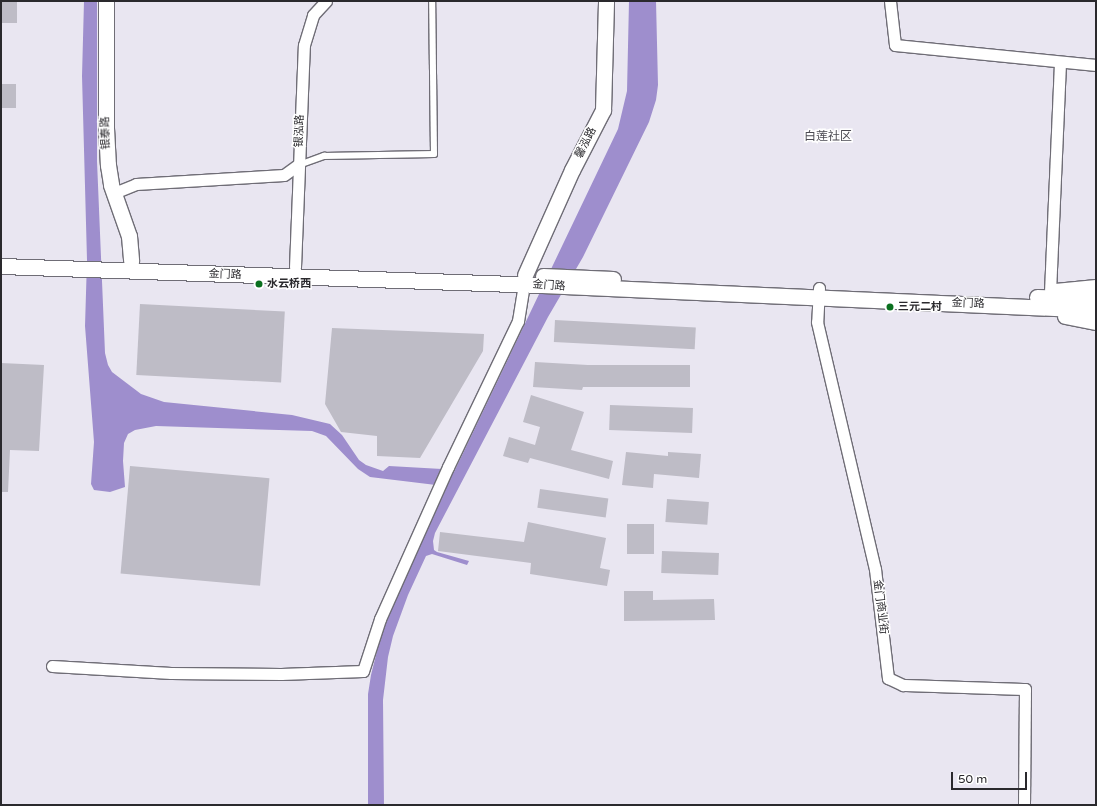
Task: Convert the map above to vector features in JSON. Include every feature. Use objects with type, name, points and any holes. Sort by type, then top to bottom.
[{"type":"main road","name":"银泰路","points":[[106,1],[106,146],[109,174],[114,193],[130,236],[131,262]]},
{"type":"main road","name":"馨泓路","points":[[525,280],[572,170],[603,110],[606,1]]},
{"type":"main road","name":"金门路","points":[[1,257],[82,265]]},
{"type":"main road","name":"金门路","points":[[108,266],[131,262],[295,267],[571,283],[819,293],[1022,301],[1096,299]]},
{"type":"main road","name":"金门路","points":[[1,266],[82,265],[525,280]]},
{"type":"main road","points":[[1022,301],[1050,292],[1074,288],[1096,287]]},
{"type":"main road","name":"金门路","points":[[1022,301],[1096,310]]},
{"type":"main road","points":[[1022,301],[1096,322]]},
{"type":"street","name":"银泓路","points":[[295,267],[304,45],[313,15],[326,1]]},
{"type":"street","points":[[890,1],[895,45],[1096,65]]},
{"type":"street","points":[[1050,292],[1060,62]]},
{"type":"street","points":[[114,193],[136,184],[284,176],[298,165]]},
{"type":"street","points":[[52,666],[171,673],[281,674],[363,671],[380,619],[448,467],[518,321],[525,280]]},
{"type":"street","name":"金门商业街","points":[[819,293],[817,322],[875,570],[888,678],[903,685],[1025,689],[1024,805]]},
{"type":"lane","points":[[298,165],[324,156],[434,154],[432,1]]},
{"type":"shaded area","points":[[84,1],[97,1],[97,161],[105,353],[108,365],[112,372],[141,394],[164,402],[292,415],[330,424],[342,435],[359,460],[366,465],[383,471],[389,466],[442,469],[454,472],[618,129],[627,91],[629,1],[656,1],[658,85],[656,100],[649,122],[583,257],[548,317],[435,533],[433,541],[434,550],[469,561],[467,565],[432,554],[426,556],[408,595],[393,636],[388,657],[383,700],[384,805],[368,805],[368,694],[371,675],[383,627],[446,489],[436,485],[370,477],[358,469],[326,436],[312,431],[156,426],[135,430],[128,434],[124,443],[123,461],[125,487],[110,492],[94,490],[91,484],[94,442],[85,326],[87,260],[82,76]]},
{"type":"building","points":[[1,1],[17,1],[17,23],[1,23]]},
{"type":"building","points":[[1,84],[16,84],[16,108],[1,108]]},
{"type":"building","points":[[140,304],[285,312],[281,382],[136,375]]},
{"type":"building","points":[[555,320],[696,327],[695,349],[554,342]]},
{"type":"building","points":[[332,328],[484,334],[483,351],[420,458],[377,456],[377,436],[341,432],[325,404]]},
{"type":"building","points":[[535,362],[588,365],[690,365],[690,387],[583,387],[582,390],[533,387]]},
{"type":"building","points":[[1,363],[44,365],[39,451],[10,450],[8,492],[1,492]]},
{"type":"building","points":[[531,395],[584,412],[571,450],[613,461],[609,479],[530,458],[528,463],[503,456],[509,437],[535,445],[540,427],[523,422]]},
{"type":"building","points":[[610,405],[693,408],[692,433],[609,430]]},
{"type":"building","points":[[626,452],[668,456],[668,452],[701,454],[699,478],[654,474],[653,488],[622,485]]},
{"type":"building","points":[[130,466],[269,478],[260,586],[121,574]]},
{"type":"building","points":[[540,489],[608,499],[606,517],[537,508]]},
{"type":"building","points":[[667,499],[709,502],[707,525],[665,522]]},
{"type":"building","points":[[528,522],[606,538],[600,568],[610,570],[607,586],[530,574],[531,563],[438,551],[440,532],[524,542]]},
{"type":"building","points":[[627,524],[654,524],[654,554],[627,554]]},
{"type":"building","points":[[662,551],[719,553],[718,575],[661,573]]},
{"type":"building","points":[[624,591],[653,591],[653,600],[714,599],[715,620],[624,621]]},
{"type":"place","name":"水云桥西","points":[[259,284]]},
{"type":"place","name":"三元二村","points":[[890,307]]},
{"type":"district","name":"白莲社区","points":[[828,137]]}]
